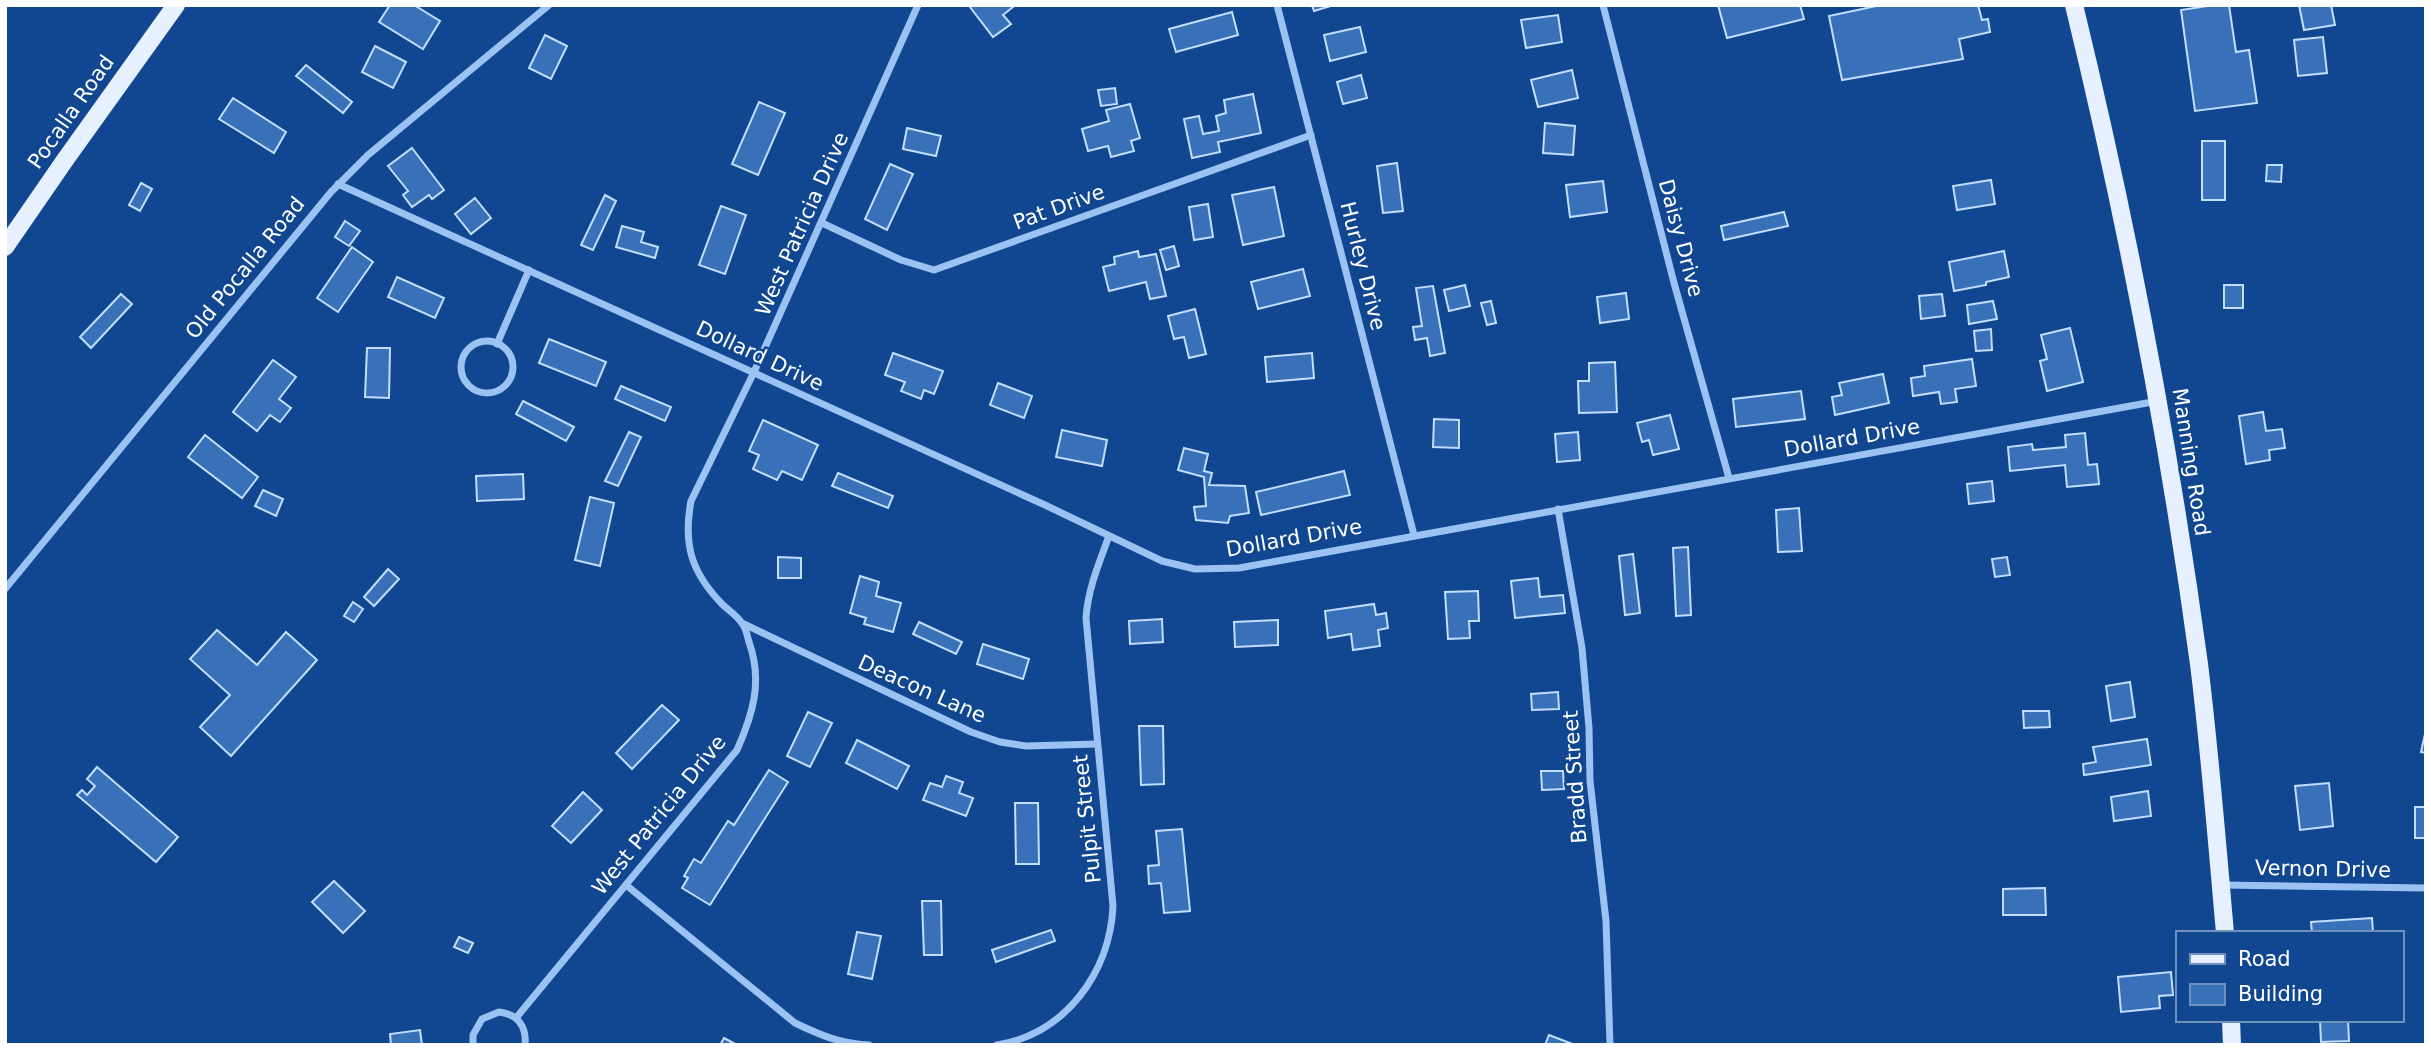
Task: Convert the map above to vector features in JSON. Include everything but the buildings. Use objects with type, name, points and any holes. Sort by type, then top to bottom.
[{"type":"main road","name":"Pocalla Road","points":[[5,247],[176,5]]},
{"type":"main road","name":"Manning Road","points":[[2074,5],[2125,225],[2158,401],[2199,667],[2225,931]]},
{"type":"main road","points":[[2231,1022],[2232,1045]]},
{"type":"street","name":"Old Pocalla Road","points":[[5,589],[338,184],[368,155],[549,5]]},
{"type":"street","name":"West Patricia Drive","points":[[516,1018],[737,750],[751,718],[757,676],[751,648],[743,623],[721,604],[694,566],[688,545],[687,524],[691,501],[754,372],[918,5]]},
{"type":"street","name":"Hurley Drive","points":[[1277,5],[1414,535]]},
{"type":"street","name":"Daisy Drive","points":[[1603,5],[1674,283],[1729,478]]},
{"type":"street","name":"Pat Drive","points":[[822,223],[901,260],[934,270],[1311,135]]},
{"type":"street","name":"Dollard Drive","points":[[338,184],[754,372],[1162,561],[1195,569],[1239,568],[2158,401]]},
{"type":"street","points":[[498,344],[529,270]]},
{"type":"street","points":[[479,342],[498,344],[510,356],[513,364],[509,382],[494,393],[476,391],[469,386],[461,370],[465,353],[479,342]]},
{"type":"street","name":"Bradd Street","points":[[1558,509],[1582,648],[1589,728],[1590,781],[1606,921],[1610,1045]]},
{"type":"street","name":"Pulpit Street","points":[[996,1045],[1033,1034],[1070,1008],[1087,988],[1108,944],[1113,906],[1086,618],[1092,582],[1109,536]]},
{"type":"street","name":"Deacon Lane","points":[[743,623],[971,732],[1000,742],[1026,746],[1097,744]]},
{"type":"street","points":[[626,885],[795,1023],[824,1037],[869,1045]]},
{"type":"street","name":"Vernon Drive","points":[[2221,886],[2426,888]]},
{"type":"street","points":[[474,1045],[473,1035],[482,1018],[499,1012],[516,1018],[523,1025],[526,1033],[525,1045]]}]
